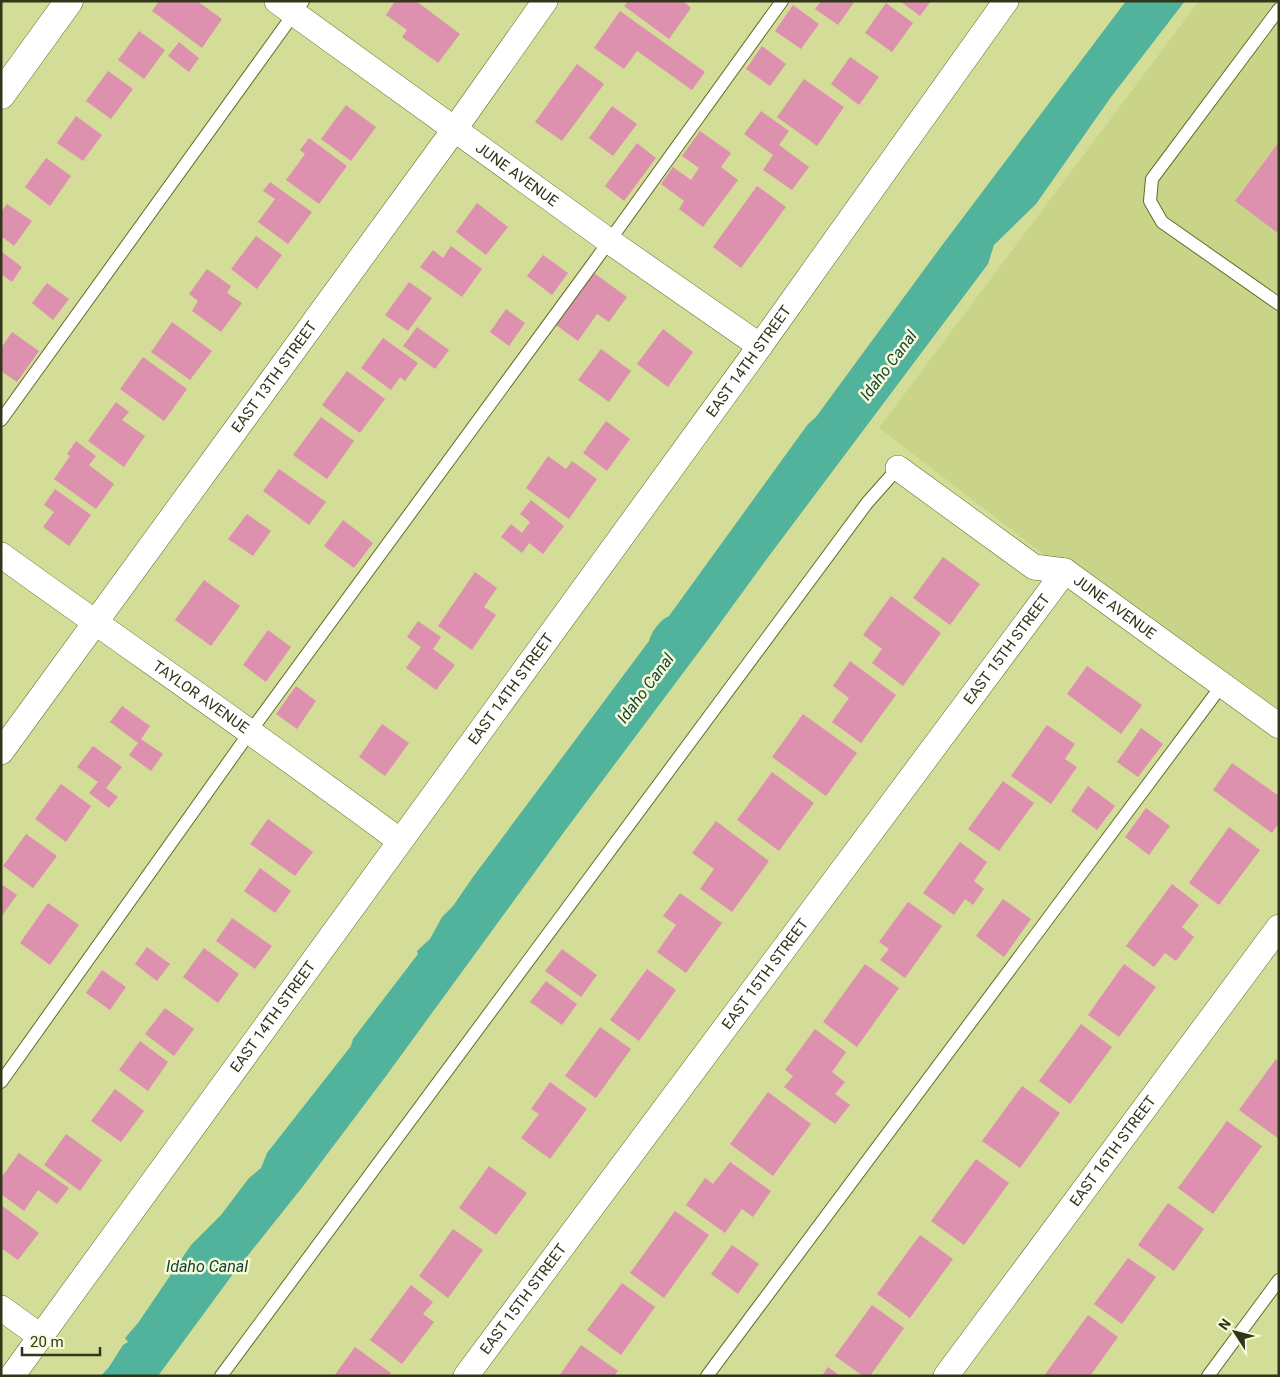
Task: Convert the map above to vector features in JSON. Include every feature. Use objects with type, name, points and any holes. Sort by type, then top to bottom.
[{"type":"street","points":[[1,95],[69,1]]},
{"type":"street","name":"EAST 13TH STREET","points":[[1,752],[454,130],[545,1]]},
{"type":"street","name":"EAST 14TH STREET","points":[[12,1376],[760,346],[1006,1]]},
{"type":"street","name":"JUNE AVENUE","points":[[291,6],[454,130],[760,346]]},
{"type":"street","name":"JUNE AVENUE","points":[[898,468],[1034,567],[1065,571],[1279,726]]},
{"type":"street","name":"TAYLOR AVENUE","points":[[1,555],[400,841]]},
{"type":"street","name":"EAST 15TH STREET","points":[[466,1376],[1065,571]]},
{"type":"street","name":"EAST 16TH STREET","points":[[946,1376],[1279,927]]},
{"type":"street","points":[[1,1308],[40,1336]]},
{"type":"lane","points":[[1,1082],[250,732],[782,1]]},
{"type":"lane","points":[[1,420],[291,6]]},
{"type":"lane","points":[[1279,9],[1152,179],[1150,201],[1162,222],[1279,304]]},
{"type":"lane","points":[[221,1376],[861,511],[898,468]]},
{"type":"lane","points":[[707,1376],[1222,685]]},
{"type":"lane","points":[[1208,1376],[1279,1280]]},
{"type":"shaded area","points":[[1199,1],[1279,1],[1279,726],[1065,571],[879,428]]},
{"type":"water","name":"Idaho Canal","points":[[1126,1],[1185,1],[1111,97],[1036,204],[994,245],[988,264],[564,832],[386,1076],[304,1185],[230,1278],[158,1376],[101,1376],[123,1345],[128,1342],[125,1338],[138,1323],[191,1245],[221,1215],[249,1178],[261,1168],[267,1153],[351,1046],[353,1039],[418,954],[417,951],[430,939],[442,917],[453,906],[649,641],[656,627],[669,616],[808,424],[816,417],[940,248]]},
{"type":"building","points":[[159,1],[197,1],[222,19],[202,48],[152,11]]},
{"type":"building","points":[[395,1],[416,1],[460,34],[438,63],[402,37],[407,30],[386,15]]},
{"type":"building","points":[[628,1],[683,1],[691,8],[669,39],[624,6]]},
{"type":"building","points":[[821,1],[855,1],[838,25],[815,9]]},
{"type":"building","points":[[900,1],[931,1],[920,16]]},
{"type":"building","points":[[886,3],[913,23],[892,52],[865,33]]},
{"type":"building","points":[[793,5],[819,24],[801,49],[775,31]]},
{"type":"building","points":[[620,11],[705,72],[692,90],[637,51],[624,69],[594,48]]},
{"type":"building","points":[[139,31],[165,50],[144,79],[118,60]]},
{"type":"building","points":[[179,42],[199,58],[189,72],[168,56]]},
{"type":"building","points":[[762,46],[786,64],[770,86],[746,69]]},
{"type":"building","points":[[850,57],[879,77],[859,105],[831,84]]},
{"type":"building","points":[[577,64],[604,84],[562,141],[535,122]]},
{"type":"building","points":[[108,71],[133,89],[111,119],[86,101]]},
{"type":"building","points":[[804,79],[844,107],[817,146],[777,117]]},
{"type":"building","points":[[346,105],[376,127],[351,161],[321,139]]},
{"type":"building","points":[[612,106],[637,124],[613,156],[589,138]]},
{"type":"building","points":[[761,111],[789,131],[779,145],[809,167],[792,190],[763,170],[773,155],[744,134]]},
{"type":"building","points":[[76,116],[102,135],[83,161],[57,143]]},
{"type":"building","points":[[700,131],[731,153],[721,167],[738,180],[703,227],[679,209],[684,201],[661,184],[673,167],[691,180],[699,168],[682,156]]},
{"type":"building","points":[[309,138],[347,166],[319,204],[286,180],[305,154],[300,150]]},
{"type":"building","points":[[1279,142],[1279,234],[1235,201]]},
{"type":"building","points":[[637,143],[656,158],[624,201],[605,186]]},
{"type":"building","points":[[46,158],[71,176],[50,206],[25,187]]},
{"type":"building","points":[[270,182],[312,212],[288,244],[258,222],[275,199],[263,191]]},
{"type":"building","points":[[757,186],[786,207],[741,268],[713,247]]},
{"type":"building","points":[[477,203],[508,227],[486,255],[456,232]]},
{"type":"building","points":[[7,204],[32,221],[14,246],[1,236],[1,212]]},
{"type":"building","points":[[256,236],[282,255],[257,289],[231,269]]},
{"type":"building","points":[[451,246],[482,269],[462,297],[420,267],[433,250],[443,258]]},
{"type":"building","points":[[2,252],[22,267],[12,282],[1,274]]},
{"type":"building","points":[[543,255],[568,273],[552,295],[527,276]]},
{"type":"building","points":[[207,269],[231,286],[227,293],[242,303],[221,332],[192,311],[198,301],[189,294]]},
{"type":"building","points":[[594,273],[627,297],[609,322],[597,314],[578,341],[556,325]]},
{"type":"building","points":[[409,282],[432,298],[408,331],[385,315]]},
{"type":"building","points":[[47,283],[69,299],[53,320],[32,303]]},
{"type":"building","points":[[506,309],[525,323],[509,346],[490,332]]},
{"type":"building","points":[[172,322],[212,351],[190,380],[151,352]]},
{"type":"building","points":[[417,327],[449,350],[435,369],[403,346]]},
{"type":"building","points":[[663,329],[693,352],[668,387],[637,364]]},
{"type":"building","points":[[12,332],[39,351],[17,382],[1,371],[1,348]]},
{"type":"building","points":[[383,338],[418,363],[405,381],[400,377],[391,390],[361,368]]},
{"type":"building","points":[[601,349],[631,371],[609,402],[578,380]]},
{"type":"building","points":[[143,357],[187,389],[164,421],[120,389]]},
{"type":"building","points":[[347,371],[385,399],[360,433],[322,405]]},
{"type":"building","points":[[116,402],[129,412],[122,420],[145,436],[124,467],[88,441]]},
{"type":"building","points":[[321,417],[354,441],[327,479],[293,455]]},
{"type":"building","points":[[606,421],[630,439],[607,471],[583,453]]},
{"type":"building","points":[[76,441],[96,456],[89,465],[114,484],[96,509],[54,479],[70,456],[67,454]]},
{"type":"building","points":[[548,456],[566,469],[572,461],[597,479],[569,519],[526,488]]},
{"type":"building","points":[[279,469],[326,502],[309,525],[263,491]]},
{"type":"building","points":[[55,489],[91,515],[69,546],[43,527],[54,512],[44,505]]},
{"type":"building","points":[[531,500],[564,526],[543,554],[529,543],[522,553],[501,537],[511,524],[522,533],[530,522],[520,514]]},
{"type":"building","points":[[247,514],[271,531],[253,556],[228,539]]},
{"type":"building","points":[[343,520],[373,543],[354,568],[324,546]]},
{"type":"building","points":[[943,557],[980,584],[950,625],[913,598]]},
{"type":"building","points":[[475,572],[497,588],[484,607],[496,615],[472,650],[438,626]]},
{"type":"building","points":[[204,580],[240,606],[211,646],[175,620]]},
{"type":"building","points":[[891,596],[941,633],[903,686],[872,663],[882,649],[863,635]]},
{"type":"building","points":[[418,621],[441,637],[433,649],[455,665],[436,690],[406,668],[421,647],[407,637]]},
{"type":"building","points":[[268,630],[291,647],[266,682],[243,665]]},
{"type":"building","points":[[850,661],[896,695],[861,743],[832,722],[849,698],[833,686]]},
{"type":"building","points":[[1087,666],[1142,705],[1121,734],[1067,694]]},
{"type":"building","points":[[296,686],[316,701],[297,729],[276,714]]},
{"type":"building","points":[[122,706],[150,726],[141,739],[163,754],[151,771],[129,755],[138,743],[110,722]]},
{"type":"building","points":[[803,714],[857,753],[826,796],[772,757]]},
{"type":"building","points":[[382,724],[409,743],[385,776],[359,757]]},
{"type":"building","points":[[1047,725],[1075,744],[1065,759],[1077,767],[1051,804],[1011,776]]},
{"type":"building","points":[[1141,728],[1163,744],[1138,777],[1117,762]]},
{"type":"building","points":[[93,746],[122,767],[106,788],[118,797],[109,808],[89,793],[98,782],[77,767]]},
{"type":"building","points":[[1232,763],[1279,796],[1279,823],[1272,833],[1213,790]]},
{"type":"building","points":[[772,772],[814,803],[779,851],[737,820]]},
{"type":"building","points":[[1003,781],[1034,803],[999,851],[968,829]]},
{"type":"building","points":[[61,784],[91,806],[66,842],[35,819]]},
{"type":"building","points":[[1088,786],[1115,806],[1097,830],[1071,811]]},
{"type":"building","points":[[1146,808],[1170,826],[1149,855],[1125,837]]},
{"type":"building","points":[[268,819],[313,852],[295,876],[250,844]]},
{"type":"building","points":[[716,821],[769,861],[732,912],[700,889],[714,869],[692,853]]},
{"type":"building","points":[[1229,827],[1260,850],[1219,905],[1189,883]]},
{"type":"building","points":[[26,834],[57,856],[33,888],[3,866]]},
{"type":"building","points":[[960,842],[987,862],[974,881],[984,889],[973,905],[965,899],[954,915],[923,893]]},
{"type":"building","points":[[260,868],[291,891],[275,913],[244,891]]},
{"type":"building","points":[[1,884],[17,895],[1,917]]},
{"type":"building","points":[[1172,884],[1199,905],[1182,927],[1194,937],[1176,961],[1165,953],[1154,967],[1126,946]]},
{"type":"building","points":[[680,893],[722,923],[686,973],[657,952],[676,925],[663,916]]},
{"type":"building","points":[[1003,899],[1031,919],[1004,957],[976,936]]},
{"type":"building","points":[[908,902],[942,926],[905,978],[880,960],[889,949],[879,942]]},
{"type":"building","points":[[48,903],[79,925],[50,965],[20,943]]},
{"type":"building","points":[[232,918],[272,946],[255,969],[216,941]]},
{"type":"building","points":[[147,947],[170,964],[157,981],[135,964]]},
{"type":"building","points":[[204,948],[239,974],[218,1003],[183,977]]},
{"type":"building","points":[[562,949],[597,975],[581,997],[545,971]]},
{"type":"building","points":[[865,964],[899,988],[857,1047],[823,1022]]},
{"type":"building","points":[[1124,964],[1156,987],[1119,1037],[1088,1015]]},
{"type":"building","points":[[647,969],[676,990],[639,1041],[610,1020]]},
{"type":"building","points":[[102,970],[126,987],[110,1010],[86,993]]},
{"type":"building","points":[[546,981],[577,1004],[562,1025],[530,1002]]},
{"type":"building","points":[[165,1008],[194,1029],[174,1056],[145,1034]]},
{"type":"building","points":[[1081,1024],[1112,1047],[1070,1104],[1039,1081]]},
{"type":"building","points":[[600,1027],[631,1049],[596,1098],[565,1076]]},
{"type":"building","points":[[815,1029],[846,1052],[832,1072],[845,1082],[835,1094],[850,1105],[835,1124],[784,1087],[793,1076],[785,1070]]},
{"type":"building","points":[[140,1041],[168,1062],[148,1091],[119,1070]]},
{"type":"building","points":[[1276,1059],[1279,1061],[1279,1139],[1239,1110]]},
{"type":"building","points":[[550,1082],[587,1109],[550,1159],[521,1138],[539,1114],[531,1109]]},
{"type":"building","points":[[1022,1086],[1060,1113],[1020,1168],[982,1141]]},
{"type":"building","points":[[115,1089],[144,1111],[121,1142],[91,1121]]},
{"type":"building","points":[[768,1092],[811,1124],[773,1176],[730,1144]]},
{"type":"building","points":[[1227,1121],[1262,1146],[1213,1214],[1178,1188]]},
{"type":"building","points":[[66,1134],[102,1160],[80,1191],[44,1165]]},
{"type":"building","points":[[19,1153],[69,1188],[57,1204],[38,1190],[24,1211],[1,1194],[1,1178]]},
{"type":"building","points":[[976,1159],[1009,1183],[964,1245],[931,1221]]},
{"type":"building","points":[[730,1162],[771,1191],[753,1217],[742,1209],[725,1233],[686,1205],[705,1178],[713,1184]]},
{"type":"building","points":[[489,1166],[527,1193],[496,1235],[459,1208]]},
{"type":"building","points":[[1168,1203],[1204,1229],[1174,1271],[1138,1245]]},
{"type":"building","points":[[1,1205],[39,1233],[18,1260],[1,1248]]},
{"type":"building","points":[[675,1211],[709,1235],[664,1298],[630,1273]]},
{"type":"building","points":[[453,1229],[483,1250],[448,1298],[419,1276]]},
{"type":"building","points":[[920,1235],[953,1259],[910,1318],[877,1294]]},
{"type":"building","points":[[732,1245],[759,1264],[738,1294],[711,1274]]},
{"type":"building","points":[[1128,1258],[1156,1277],[1122,1324],[1094,1304]]},
{"type":"building","points":[[622,1283],[655,1307],[621,1355],[587,1330]]},
{"type":"building","points":[[411,1285],[433,1302],[423,1314],[434,1322],[402,1364],[370,1340]]},
{"type":"building","points":[[872,1305],[904,1328],[870,1376],[863,1376],[835,1356]]},
{"type":"building","points":[[1088,1315],[1118,1337],[1090,1376],[1044,1376]]},
{"type":"building","points":[[581,1345],[618,1371],[614,1376],[559,1376]]},
{"type":"building","points":[[355,1347],[391,1373],[389,1376],[334,1376]]},
{"type":"building","points":[[828,1367],[840,1376],[822,1376]]}]
